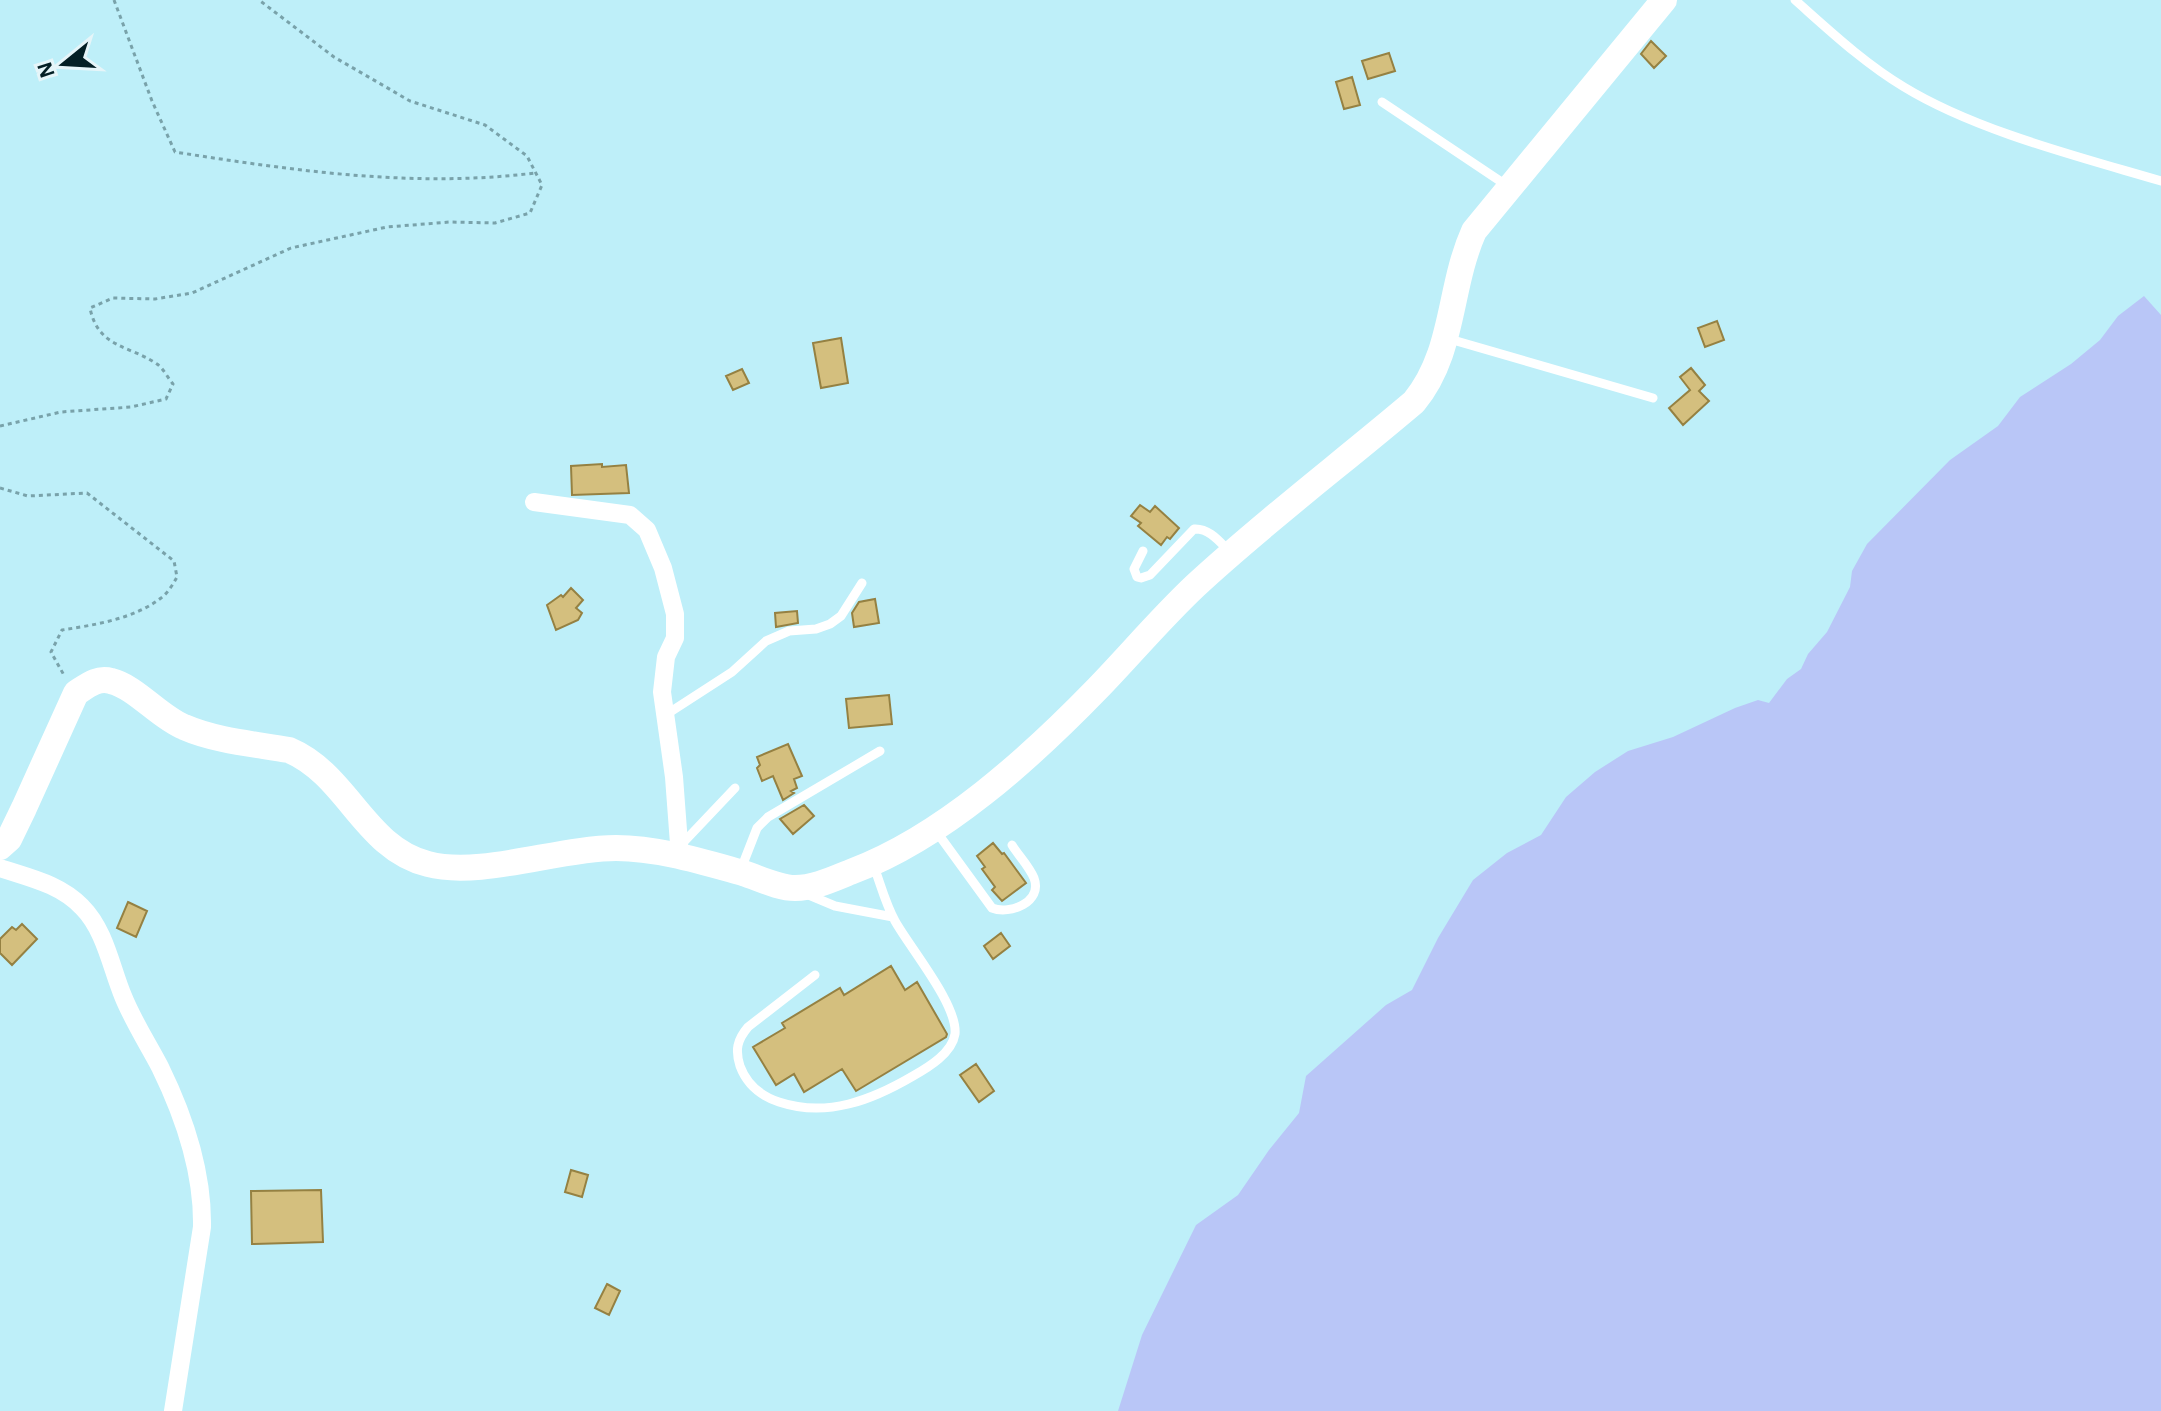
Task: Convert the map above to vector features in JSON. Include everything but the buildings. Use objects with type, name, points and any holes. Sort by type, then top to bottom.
[{"type":"street","points":[[0,847],[9,839],[76,693],[102,680],[112,681],[185,728],[289,750],[305,757],[320,767],[381,838],[402,854],[427,864],[454,868],[483,866],[554,854],[620,848],[680,852],[792,888],[828,881],[873,864],[934,828],[1062,724],[1185,596],[1414,402],[1433,375],[1446,338],[1464,252],[1474,231],[1664,0]]},
{"type":"street","points":[[534,502],[630,515],[647,530],[663,568],[675,614],[675,638],[667,651],[662,692],[674,777],[680,852]]},
{"type":"street","points":[[0,868],[57,887],[85,910],[106,950],[131,1014],[169,1087],[187,1138],[203,1198],[202,1227],[173,1411]]},
{"type":"lane","points":[[1795,0],[1855,54],[1905,88],[1947,109],[2065,152],[2161,181]]},
{"type":"lane","points":[[1382,102],[1509,187]]},
{"type":"lane","points":[[1446,338],[1653,398]]},
{"type":"lane","points":[[1143,551],[1134,569],[1137,577],[1141,578],[1150,575],[1194,529],[1201,528],[1211,534],[1231,554]]},
{"type":"lane","points":[[664,716],[732,672],[766,641],[789,631],[816,629],[830,624],[841,616],[862,583]]},
{"type":"lane","points":[[740,872],[757,828],[768,817],[880,751]]},
{"type":"lane","points":[[680,852],[735,788]]},
{"type":"lane","points":[[934,828],[992,908],[1002,912],[1025,904],[1033,896],[1035,886],[1033,876],[1012,845]]},
{"type":"lane","points":[[815,975],[748,1027],[740,1037],[736,1050],[744,1075],[754,1088],[768,1098],[795,1107],[826,1109],[854,1104],[883,1094],[938,1060],[950,1046],[955,1035],[954,1020],[947,1003],[893,917],[873,864]]},
{"type":"lane","points":[[792,888],[835,906],[893,917]]},
{"type":"path","points":[[114,0],[175,152],[308,173],[423,181],[535,173]]},
{"type":"path","points":[[0,426],[61,412],[131,407],[166,399],[173,384],[159,365],[110,343],[93,323],[90,308],[113,298],[155,299],[192,293],[291,248],[387,227],[450,222],[495,223],[530,213],[542,185],[527,156],[485,125],[410,101],[334,57],[259,0]]},
{"type":"path","points":[[0,488],[28,496],[87,493],[174,561],[177,577],[162,597],[134,612],[96,625],[62,630],[51,652],[59,670],[76,693]]},
{"type":"water","points":[[2144,296],[2161,315],[2161,1411],[1118,1411],[1142,1335],[1196,1225],[1238,1195],[1299,1113],[1306,1076],[1386,1005],[1412,990],[1438,938],[1473,880],[1507,853],[1541,835],[1566,797],[1595,772],[1628,751],[1673,737],[1758,700],[1769,703],[1787,679],[1801,669],[1808,654],[1827,632],[1850,587],[1852,571],[1867,544],[1950,460],[1998,426],[2020,397],[2071,364],[2100,340],[2118,316]]}]
